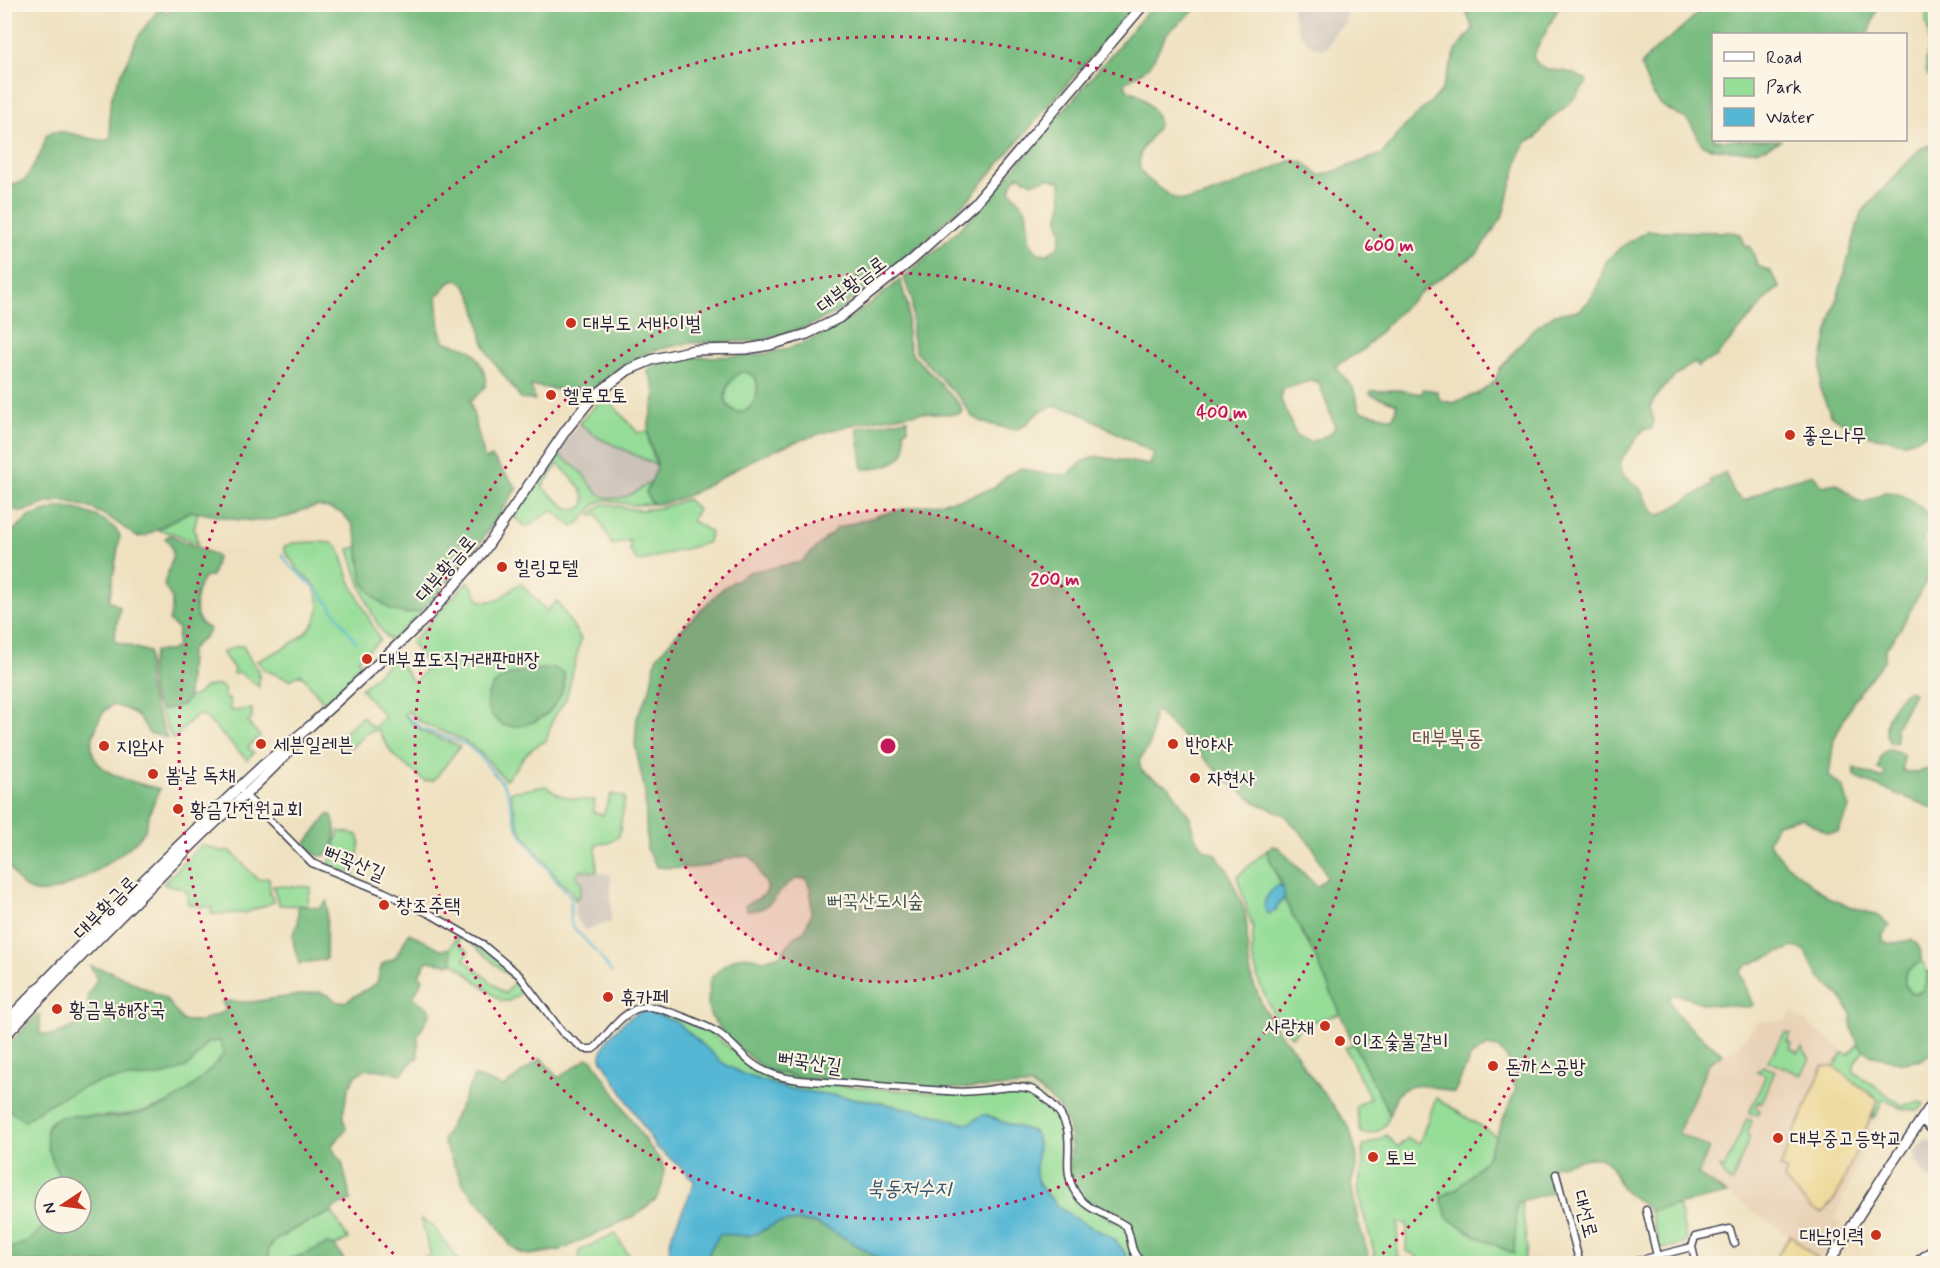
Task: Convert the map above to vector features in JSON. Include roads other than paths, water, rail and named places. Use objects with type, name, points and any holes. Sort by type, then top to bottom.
[{"type":"main road","name":"대부황금로","points":[[4,1024],[156,867],[241,791],[285,756],[309,727],[401,642],[464,576],[579,412],[599,392],[628,370],[669,355],[701,350],[758,348],[807,334],[839,318],[921,252],[975,203],[1144,4]]},
{"type":"main road","name":"대부황금로","points":[[4,1037],[241,791]]},
{"type":"main road","points":[[1828,1263],[1935,1098]]},
{"type":"main road","points":[[1922,1119],[1935,1132]]},
{"type":"main road","points":[[1915,1263],[1935,1248]]},
{"type":"street","name":"뻐꾹산길","points":[[241,791],[312,863],[375,888],[432,915],[503,959],[531,989],[562,1032],[584,1049],[593,1049],[597,1046],[618,1022],[634,1009],[659,1008],[722,1035],[740,1055],[754,1065],[768,1072],[796,1079],[972,1092],[1019,1087],[1042,1095],[1062,1116],[1067,1129],[1070,1144],[1070,1182],[1075,1192],[1096,1212],[1126,1226],[1131,1248],[1137,1258],[1144,1263]]},
{"type":"street","name":"대선로","points":[[1556,1174],[1580,1263]]},
{"type":"street","points":[[1646,1210],[1657,1256]]},
{"type":"street","points":[[1696,1263],[1692,1247],[1695,1238],[1730,1229],[1734,1243]]},
{"type":"street","points":[[1625,1263],[1692,1247]]},
{"type":"water","points":[[1278,885],[1283,887],[1285,897],[1276,910],[1269,914],[1264,907],[1266,898]]},
{"type":"water","name":"북동저수지","points":[[647,1011],[678,1023],[724,1064],[743,1074],[784,1088],[872,1101],[925,1112],[962,1123],[970,1123],[987,1115],[1034,1132],[1038,1145],[1036,1175],[1043,1190],[1067,1213],[1112,1239],[1125,1253],[1129,1263],[886,1263],[828,1229],[814,1223],[799,1221],[777,1223],[747,1236],[720,1234],[705,1263],[674,1263],[670,1255],[672,1235],[694,1181],[656,1147],[601,1058],[602,1051],[617,1028],[632,1016]]},
{"type":"waterway","points":[[282,554],[289,565],[322,594],[356,642]]},
{"type":"waterway","points":[[407,716],[422,729],[465,744],[478,754],[506,788],[518,830],[571,898],[570,920],[573,927],[597,952],[612,973]]},
{"type":"place","name":"대부도 서바이벌","points":[[571,323]]},
{"type":"place","name":"헬로모토","points":[[551,395]]},
{"type":"place","name":"좋은나무","points":[[1790,435]]},
{"type":"place","name":"힐링모텔","points":[[502,567]]},
{"type":"place","name":"대부포도직거래판매장","points":[[367,659]]},
{"type":"place","name":"세븐일레븐","points":[[261,744]]},
{"type":"place","name":"반야사","points":[[1173,744]]},
{"type":"place","name":"지암사","points":[[104,746]]},
{"type":"place","name":"봄날 독채","points":[[153,774]]},
{"type":"place","name":"자현사","points":[[1195,778]]},
{"type":"place","name":"황금간전원교회","points":[[178,809]]},
{"type":"place","name":"창조주택","points":[[384,905]]},
{"type":"place","name":"휴카페","points":[[608,997]]},
{"type":"place","name":"황금복해장국","points":[[57,1009]]},
{"type":"place","name":"사랑채","points":[[1325,1026]]},
{"type":"place","name":"이조숯불갈비","points":[[1340,1041]]},
{"type":"place","name":"돈까스공방","points":[[1493,1066]]},
{"type":"place","name":"대부중고등학교","points":[[1778,1138]]},
{"type":"place","name":"토브","points":[[1373,1157]]},
{"type":"place","name":"대남인력","points":[[1876,1235]]},
{"type":"district","name":"대부북동","points":[[1448,737]]},
{"type":"park label","name":"뻐꾹산도시숲","points":[[875,900]]}]
